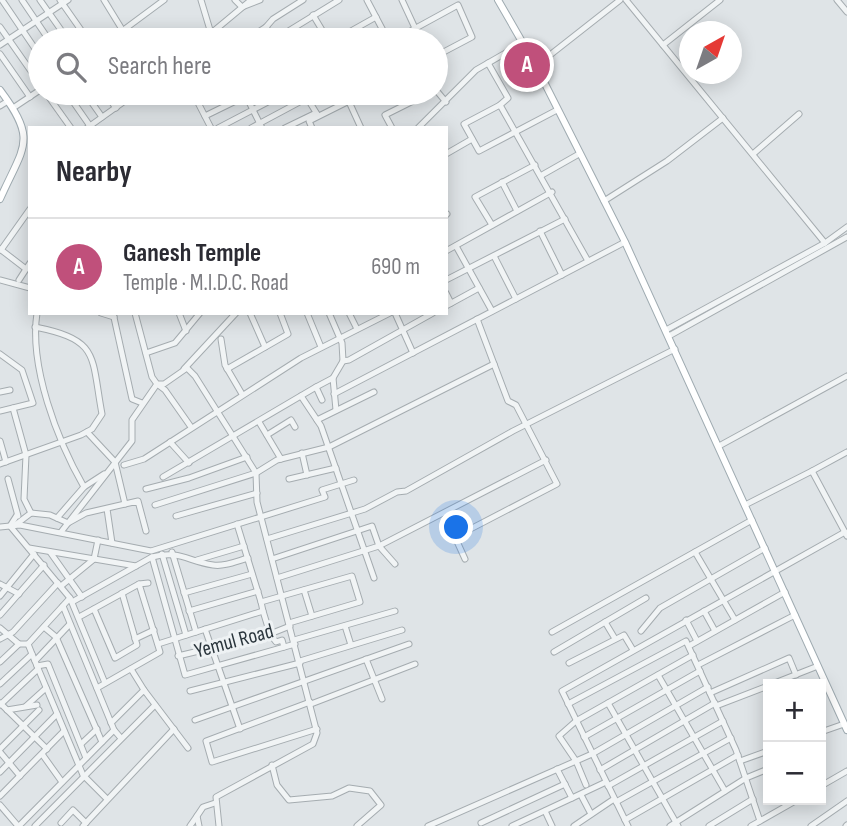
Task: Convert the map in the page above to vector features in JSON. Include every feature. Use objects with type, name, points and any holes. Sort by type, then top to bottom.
[{"type":"main road","points":[[500,1],[536,65],[625,242],[846,727]]},
{"type":"main road","points":[[0,90],[20,117],[27,139],[0,199]]},
{"type":"street","points":[[2,0],[28,38]]},
{"type":"street","points":[[22,0],[41,28]]},
{"type":"street","points":[[40,0],[60,28]]},
{"type":"street","points":[[104,0],[121,28]]},
{"type":"street","points":[[126,28],[155,3],[164,0]]},
{"type":"street","points":[[201,0],[209,28]]},
{"type":"street","points":[[235,0],[242,8]]},
{"type":"street","points":[[221,28],[251,0]]},
{"type":"street","points":[[242,8],[260,0]]},
{"type":"street","points":[[266,27],[273,19],[303,0]]},
{"type":"street","points":[[293,28],[339,0]]},
{"type":"street","points":[[366,0],[382,28]]},
{"type":"street","points":[[402,0],[415,28],[457,3],[472,37],[448,50]]},
{"type":"street","points":[[536,65],[620,0]]},
{"type":"street","points":[[626,0],[825,243]]},
{"type":"street","points":[[663,45],[720,0]]},
{"type":"street","points":[[837,0],[847,12]]},
{"type":"street","points":[[0,45],[63,1],[80,28]]},
{"type":"street","points":[[313,15],[321,28]]},
{"type":"street","points":[[356,28],[376,17]]},
{"type":"street","points":[[0,26],[28,67]]},
{"type":"street","points":[[448,100],[476,70],[523,43]]},
{"type":"street","points":[[0,54],[28,94]]},
{"type":"street","points":[[488,63],[508,99],[464,124],[479,151],[558,110]]},
{"type":"street","points":[[13,108],[28,98]]},
{"type":"street","points":[[0,106],[8,101]]},
{"type":"street","points":[[55,105],[70,126]]},
{"type":"street","points":[[75,105],[88,126]]},
{"type":"street","points":[[94,105],[102,117]]},
{"type":"street","points":[[90,126],[119,105]]},
{"type":"street","points":[[199,105],[209,126]]},
{"type":"street","points":[[205,116],[226,105]]},
{"type":"street","points":[[252,105],[261,125],[291,105]]},
{"type":"street","points":[[222,126],[261,105]]},
{"type":"street","points":[[312,105],[317,115]]},
{"type":"street","points":[[290,126],[340,105]]},
{"type":"street","points":[[348,105],[358,126]]},
{"type":"street","points":[[392,126],[385,115],[405,105]]},
{"type":"street","points":[[420,126],[443,105]]},
{"type":"street","points":[[500,105],[552,192],[588,261]]},
{"type":"street","points":[[753,154],[799,114]]},
{"type":"street","points":[[311,126],[309,121],[317,115]]},
{"type":"street","points":[[604,201],[667,161],[723,118]]},
{"type":"street","points":[[448,153],[472,139]]},
{"type":"street","points":[[542,175],[579,154]]},
{"type":"street","points":[[492,225],[475,197],[535,165]]},
{"type":"street","points":[[502,182],[517,211]]},
{"type":"street","points":[[448,250],[552,192]]},
{"type":"street","points":[[19,280],[28,266],[1,250],[28,212]]},
{"type":"street","points":[[448,279],[565,219]]},
{"type":"street","points":[[668,333],[825,243],[847,227]]},
{"type":"street","points":[[540,231],[562,275]]},
{"type":"street","points":[[668,333],[847,237]]},
{"type":"street","points":[[334,394],[625,242]]},
{"type":"street","points":[[456,246],[492,311]]},
{"type":"street","points":[[494,256],[516,299]]},
{"type":"street","points":[[0,279],[28,288]]},
{"type":"street","points":[[449,305],[479,288]]},
{"type":"street","points":[[37,315],[38,362],[61,441],[84,487]]},
{"type":"street","points":[[113,315],[132,398],[142,403]]},
{"type":"street","points":[[136,315],[157,384],[165,390],[191,427]]},
{"type":"street","points":[[180,315],[186,331]]},
{"type":"street","points":[[146,354],[175,343],[198,315]]},
{"type":"street","points":[[157,384],[164,384],[184,369],[234,315]]},
{"type":"street","points":[[251,315],[265,347]]},
{"type":"street","points":[[226,369],[288,334],[281,315]]},
{"type":"street","points":[[310,315],[321,347]]},
{"type":"street","points":[[163,477],[333,378],[343,361],[342,336],[330,315]]},
{"type":"street","points":[[350,315],[357,329]]},
{"type":"street","points":[[372,315],[375,320]]},
{"type":"street","points":[[124,465],[144,459],[242,394],[321,347],[388,315]]},
{"type":"street","points":[[394,315],[413,353]]},
{"type":"street","points":[[343,361],[427,315]]},
{"type":"street","points":[[465,559],[456,537],[556,484],[527,424],[516,405],[508,401],[477,319]]},
{"type":"street","points":[[0,441],[3,463],[87,432],[99,421],[102,414],[92,357],[86,346],[64,333],[35,327]]},
{"type":"street","points":[[221,339],[226,369],[242,394]]},
{"type":"street","points":[[267,539],[351,513],[397,492],[407,491],[527,424],[675,349]]},
{"type":"street","points":[[0,354],[22,370],[33,403],[0,411]]},
{"type":"street","points":[[155,505],[256,473],[281,459],[329,447],[494,364]]},
{"type":"street","points":[[184,369],[195,376],[256,473],[261,516],[317,729],[317,738],[313,744],[223,790],[215,803],[202,807],[190,826]]},
{"type":"street","points":[[719,446],[847,376]]},
{"type":"street","points":[[333,378],[336,410]]},
{"type":"street","points":[[61,532],[132,441],[132,420],[157,384]]},
{"type":"street","points":[[316,387],[322,400]]},
{"type":"street","points":[[0,392],[10,390]]},
{"type":"street","points":[[317,419],[374,392]]},
{"type":"street","points":[[301,396],[317,419],[329,447],[374,578]]},
{"type":"street","points":[[12,408],[26,454],[24,499],[31,513]]},
{"type":"street","points":[[267,435],[291,420],[295,427]]},
{"type":"street","points":[[259,422],[281,459]]},
{"type":"street","points":[[87,432],[115,462],[125,505]]},
{"type":"street","points":[[170,442],[189,463]]},
{"type":"street","points":[[745,505],[847,452]]},
{"type":"street","points":[[302,453],[307,475]]},
{"type":"street","points":[[146,489],[189,478],[247,457]]},
{"type":"street","points":[[277,578],[379,546],[546,460]]},
{"type":"street","points":[[289,479],[336,468]]},
{"type":"street","points":[[763,752],[712,769],[626,823],[562,691],[775,570],[846,534],[812,471]]},
{"type":"street","points":[[57,518],[84,487],[107,473]]},
{"type":"street","points":[[8,479],[18,517]]},
{"type":"street","points":[[0,528],[12,526],[61,532],[151,551],[325,497],[322,490],[354,480]]},
{"type":"street","points":[[176,516],[257,494]]},
{"type":"street","points":[[68,523],[86,513],[138,501],[146,531]]},
{"type":"street","points":[[107,509],[112,543]]},
{"type":"street","points":[[12,526],[18,517],[31,513],[68,523]]},
{"type":"street","points":[[552,632],[752,520]]},
{"type":"street","points":[[237,524],[270,634],[276,642],[282,640],[284,647]]},
{"type":"street","points":[[12,526],[71,600],[105,683]]},
{"type":"street","points":[[272,559],[372,526],[379,546],[395,564]]},
{"type":"street","points":[[0,639],[13,632],[60,584],[70,580],[94,559],[98,540]]},
{"type":"street","points":[[197,560],[244,546]]},
{"type":"street","points":[[29,548],[136,566]]},
{"type":"street","points":[[641,631],[660,608],[765,548]]},
{"type":"street","points":[[50,552],[82,597]]},
{"type":"street","points":[[0,662],[19,644],[28,644],[71,600],[82,597],[152,557],[172,552],[216,566],[247,558]]},
{"type":"street","points":[[172,552],[196,632]]},
{"type":"street","points":[[695,552],[735,620]]},
{"type":"street","points":[[0,596],[3,586],[34,554]]},
{"type":"street","points":[[162,554],[186,635]]},
{"type":"street","points":[[152,557],[184,675],[284,647],[395,611]]},
{"type":"street","points":[[0,615],[44,565]]},
{"type":"street","points":[[184,593],[252,574]]},
{"type":"street","name":"Yemul Road","points":[[178,656],[270,634],[290,624],[360,601],[352,576],[304,590]]},
{"type":"street","points":[[79,617],[139,584],[148,583]]},
{"type":"street","points":[[97,688],[160,652],[139,584]]},
{"type":"street","points":[[3,586],[19,594]]},
{"type":"street","points":[[261,602],[304,590],[312,616]]},
{"type":"street","points":[[189,611],[258,592]]},
{"type":"street","points":[[688,646],[785,592]]},
{"type":"street","points":[[94,609],[116,658],[137,645],[122,593]]},
{"type":"street","points":[[554,652],[646,598]]},
{"type":"street","points":[[63,606],[114,730],[120,737]]},
{"type":"street","points":[[158,644],[263,611]]},
{"type":"street","points":[[704,611],[715,631]]},
{"type":"street","points":[[584,737],[667,690],[699,668],[795,615]]},
{"type":"street","points":[[686,620],[697,641]]},
{"type":"street","points":[[605,622],[614,637]]},
{"type":"street","points":[[47,748],[0,704],[37,666],[56,637],[70,624]]},
{"type":"street","points":[[44,626],[56,637],[102,742]]},
{"type":"street","points":[[345,626],[351,645]]},
{"type":"street","points":[[0,628],[19,644]]},
{"type":"street","points":[[205,629],[240,729]]},
{"type":"street","points":[[135,639],[154,630]]},
{"type":"street","points":[[190,691],[300,662],[402,630]]},
{"type":"street","points":[[569,663],[614,637],[624,635],[633,650]]},
{"type":"street","points":[[568,704],[686,641],[731,738],[760,821]]},
{"type":"street","points":[[28,644],[83,775],[107,799]]},
{"type":"street","points":[[195,720],[408,644]]},
{"type":"street","points":[[0,684],[32,654]]},
{"type":"street","points":[[586,785],[576,761],[559,736],[576,721],[693,655]]},
{"type":"street","points":[[119,656],[188,748]]},
{"type":"street","points":[[366,659],[382,699]]},
{"type":"street","points":[[428,826],[593,754],[709,690],[789,659],[796,675]]},
{"type":"street","points":[[37,666],[48,664],[86,758]]},
{"type":"street","points":[[317,729],[212,762],[206,741],[375,681],[415,664]]},
{"type":"street","points":[[786,679],[817,666]]},
{"type":"street","points":[[658,675],[725,791]]},
{"type":"street","points":[[600,770],[684,720],[716,704],[763,687]]},
{"type":"street","points":[[26,706],[46,688]]},
{"type":"street","points":[[111,723],[144,690]]},
{"type":"street","points":[[608,703],[663,798],[675,825],[746,778],[763,771]]},
{"type":"street","points":[[35,826],[120,737],[155,705]]},
{"type":"street","points":[[7,710],[26,706],[38,708],[0,751],[20,776]]},
{"type":"street","points":[[0,772],[57,714]]},
{"type":"street","points":[[512,826],[644,766],[723,721]]},
{"type":"street","points":[[826,731],[846,727]]},
{"type":"street","points":[[81,744],[97,729]]},
{"type":"street","points":[[60,825],[73,810],[84,825],[174,729]]},
{"type":"street","points":[[0,805],[18,826],[114,730]]},
{"type":"street","points":[[0,796],[64,731]]},
{"type":"street","points":[[574,826],[615,800],[731,738]]},
{"type":"street","points":[[42,754],[62,782]]},
{"type":"street","points":[[272,765],[277,785],[289,800],[332,796],[349,788],[370,791],[381,805],[357,826]]},
{"type":"street","points":[[557,769],[572,798]]},
{"type":"street","points":[[826,783],[847,771]]},
{"type":"street","points":[[481,822],[565,784]]},
{"type":"street","points":[[581,794],[591,814]]},
{"type":"street","points":[[709,826],[753,799]]},
{"type":"street","points":[[811,826],[847,801]]},
{"type":"street","points":[[215,803],[219,826]]},
{"type":"street","points":[[751,826],[788,805]]},
{"type":"street","points":[[545,811],[552,826]]},
{"type":"street","points":[[198,816],[199,826]]},
{"type":"place","name":"Ganesh Temple","points":[[527,65]]}]
